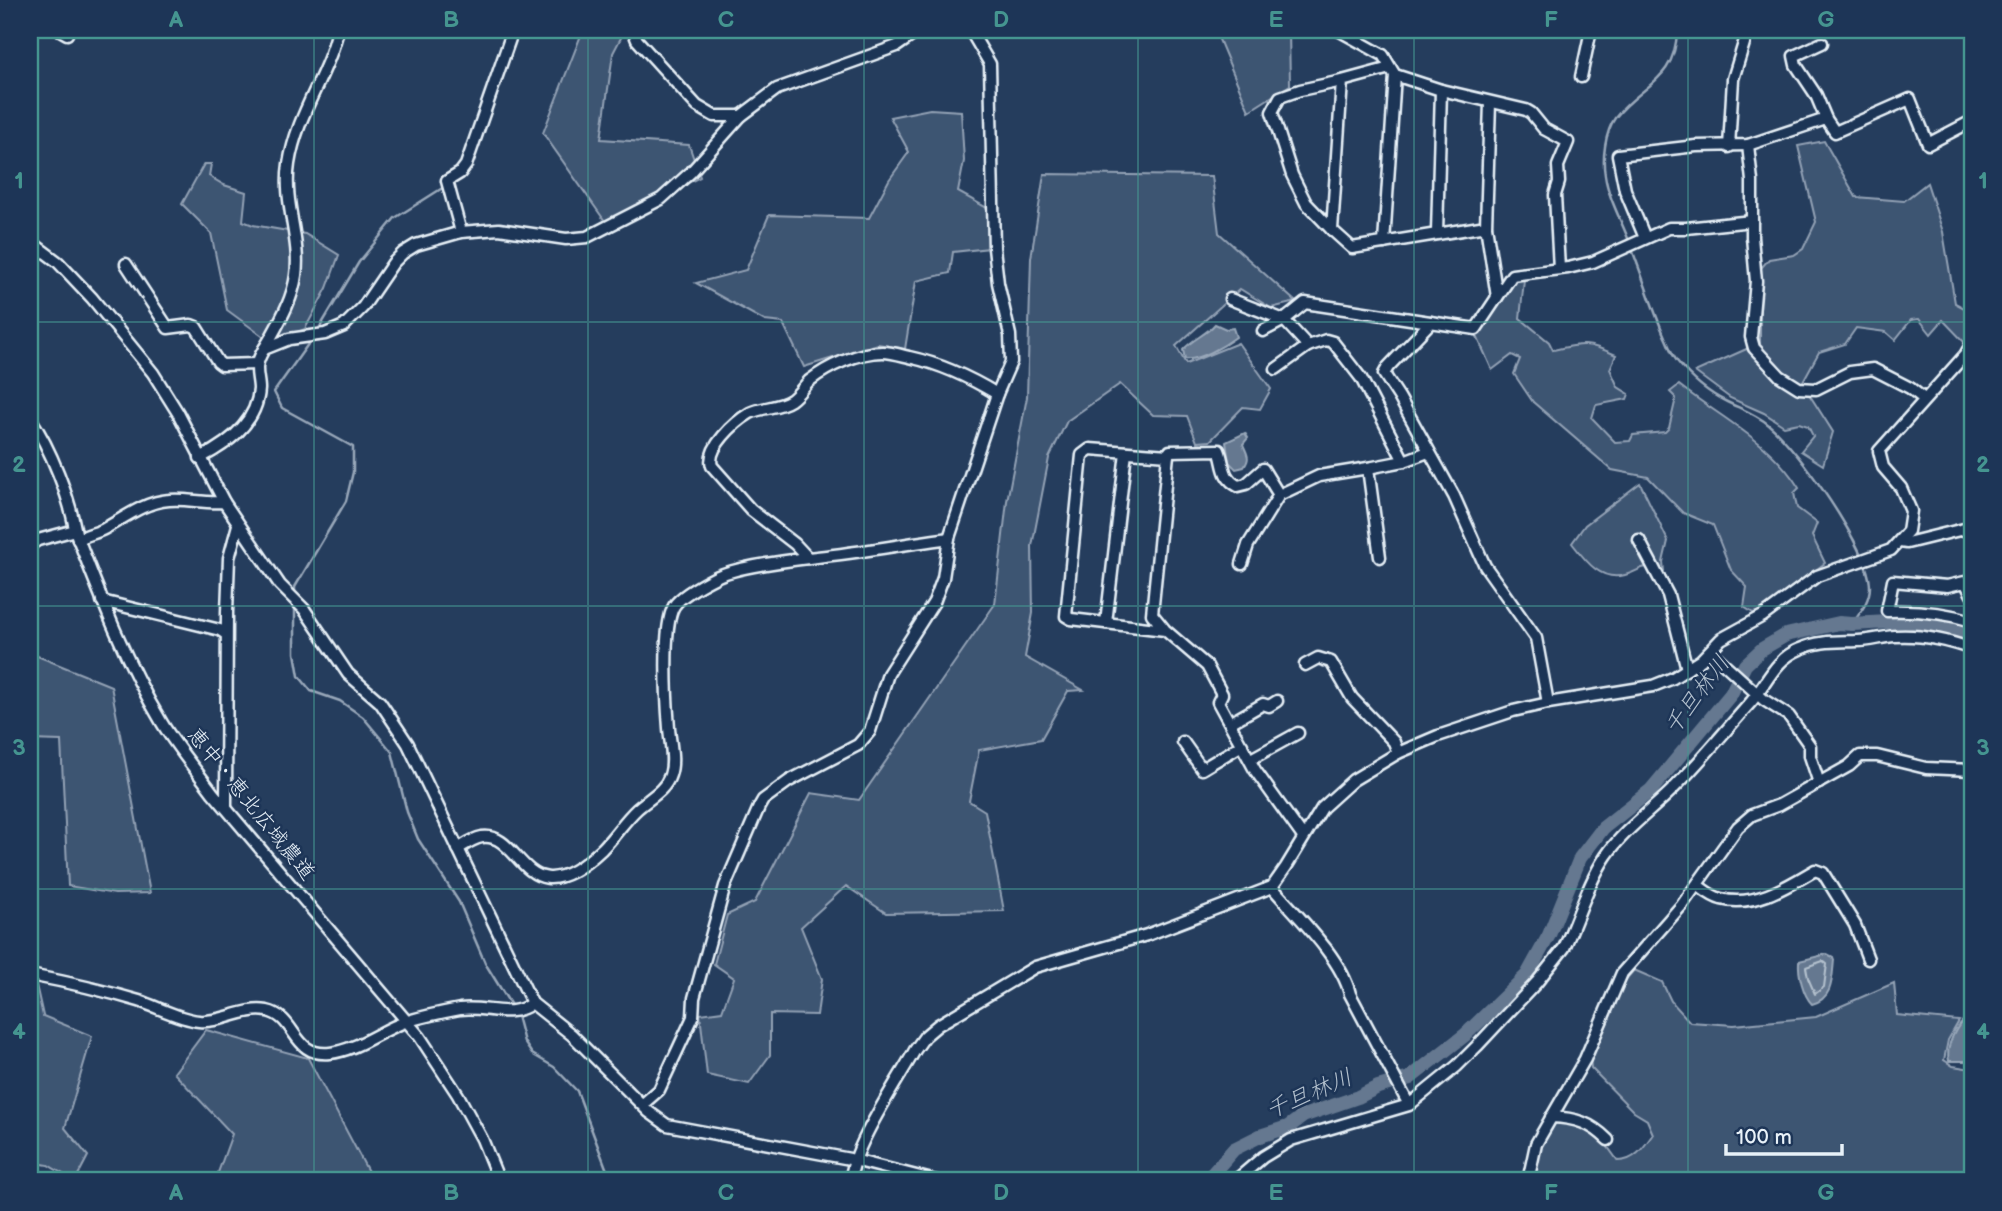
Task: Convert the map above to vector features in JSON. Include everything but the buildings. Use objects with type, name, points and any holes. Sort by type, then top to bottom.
[{"type":"street","points":[[60,30],[67,34],[69,30]]},
{"type":"street","points":[[200,458],[220,448],[246,424],[259,390],[257,364],[287,306],[296,275],[288,186],[294,141],[307,103],[334,47],[338,30]]},
{"type":"street","points":[[461,232],[447,181],[460,173],[466,165],[513,30]]},
{"type":"street","points":[[633,30],[637,40],[697,107],[714,116],[741,116]]},
{"type":"street","points":[[264,349],[289,339],[325,334],[344,326],[363,307],[393,263],[416,246],[461,232],[499,229],[566,239],[587,237],[661,199],[691,172],[741,116],[777,89],[897,46],[920,30]]},
{"type":"street","points":[[643,1104],[659,1090],[693,1017],[694,998],[725,886],[759,807],[764,800],[789,782],[858,745],[870,731],[888,674],[934,602],[943,578],[949,538],[1011,357],[1010,335],[998,283],[994,248],[990,64],[970,30]]},
{"type":"street","points":[[1338,30],[1383,54],[1393,71],[1384,243]]},
{"type":"street","points":[[1581,77],[1591,30]]},
{"type":"street","points":[[1729,147],[1733,79],[1748,30]]},
{"type":"street","points":[[1822,43],[1794,56],[1796,65],[1835,132],[1910,99],[1928,144],[1972,121]]},
{"type":"street","points":[[1486,226],[1352,248],[1306,203],[1292,174],[1272,112],[1280,97],[1300,90],[1393,71],[1441,90],[1526,110],[1544,128],[1568,142],[1558,166],[1559,182],[1555,195],[1559,269]]},
{"type":"street","points":[[1332,230],[1342,81]]},
{"type":"street","points":[[1437,233],[1441,90]]},
{"type":"street","points":[[1490,103],[1486,226],[1497,298]]},
{"type":"street","points":[[1643,239],[1625,190],[1618,155],[1672,148],[1748,145],[1826,119]]},
{"type":"street","points":[[1748,145],[1756,281],[1751,340],[1754,348],[1788,382],[1808,389],[1822,387],[1850,372],[1873,369],[1910,387],[1924,399]]},
{"type":"street","points":[[1263,331],[1284,320],[1305,303],[1476,329],[1512,275],[1593,262],[1669,228],[1752,221]]},
{"type":"street","points":[[30,241],[58,262],[92,298],[153,373],[178,413],[238,525],[286,594],[304,609],[348,674],[380,702],[408,744],[526,994],[533,1003],[572,1035],[649,1112],[667,1125],[856,1160],[936,1181]]},
{"type":"street","points":[[126,264],[168,328],[191,325],[196,327],[222,365],[257,364]]},
{"type":"street","points":[[1230,299],[1284,320],[1308,346]]},
{"type":"street","points":[[1432,322],[1384,374],[1454,496],[1493,580],[1536,638],[1548,703]]},
{"type":"street","points":[[1276,369],[1308,346],[1330,340],[1361,378],[1404,461]]},
{"type":"street","points":[[851,1181],[861,1144],[915,1050],[925,1036],[938,1025],[1035,967],[1146,935],[1272,887],[1322,808],[1353,780],[1398,753],[1438,736],[1513,711],[1653,686],[1673,678],[1710,651],[1721,639],[1763,616],[1816,576],[1891,550],[1910,524],[1911,511],[1901,488],[1883,467],[1879,451],[1972,343]]},
{"type":"street","points":[[808,558],[795,544],[751,510],[712,466],[709,459],[715,446],[740,421],[750,414],[789,402],[810,381],[864,353],[885,351],[927,361],[957,372],[997,394]]},
{"type":"street","name":"恵中・恵北広域農道","points":[[30,418],[48,452],[103,601],[126,654],[162,723],[186,759],[408,1021],[458,1095],[482,1139],[499,1181]]},
{"type":"street","points":[[1165,629],[1071,619],[1066,616],[1065,610],[1082,455],[1093,448],[1168,455]]},
{"type":"street","points":[[1279,495],[1263,469],[1246,484],[1234,484],[1222,470],[1219,450],[1170,451],[1152,614],[1165,629],[1208,666],[1222,694],[1218,702],[1255,770],[1303,837]]},
{"type":"street","points":[[1106,623],[1126,452]]},
{"type":"street","points":[[1242,564],[1250,539],[1279,495],[1319,476],[1404,461],[1428,452]]},
{"type":"street","points":[[1368,468],[1380,557]]},
{"type":"street","points":[[30,545],[38,541],[102,531],[127,514],[169,500],[208,504],[224,502]]},
{"type":"street","points":[[226,807],[229,558],[238,525]]},
{"type":"street","points":[[1900,541],[1907,543],[1972,527]]},
{"type":"street","points":[[458,849],[471,840],[484,836],[497,839],[528,870],[549,878],[571,872],[603,848],[637,809],[657,794],[671,775],[666,674],[668,635],[675,604],[699,586],[721,575],[808,558],[949,538]]},
{"type":"street","points":[[1639,540],[1668,595],[1687,669]]},
{"type":"street","points":[[1972,596],[1965,582],[1947,586],[1893,581],[1887,611],[1952,614],[1972,621]]},
{"type":"street","points":[[103,601],[220,630],[226,634]]},
{"type":"street","points":[[1236,1181],[1263,1157],[1291,1140],[1406,1107],[1457,1066],[1558,957],[1599,869],[1616,841],[1699,763],[1782,659],[1800,649],[1823,642],[1861,641],[1894,636],[1922,636],[1972,649]]},
{"type":"street","points":[[1710,651],[1764,700],[1788,716],[1810,746],[1810,756],[1819,783]]},
{"type":"street","points":[[1305,665],[1318,658],[1331,662],[1352,698],[1394,742],[1398,753]]},
{"type":"street","points":[[1230,723],[1263,705],[1269,706],[1277,701]]},
{"type":"street","points":[[1251,759],[1298,733]]},
{"type":"street","points":[[1183,742],[1202,769],[1242,745]]},
{"type":"street","points":[[1528,1181],[1536,1144],[1585,1059],[1622,973],[1682,905],[1738,827],[1752,815],[1779,805],[1849,766],[1860,756],[1877,756],[1926,768],[1972,770]]},
{"type":"street","points":[[1697,885],[1718,899],[1734,901],[1778,892],[1815,870],[1823,873],[1855,925],[1868,959]]},
{"type":"street","points":[[1272,887],[1310,930],[1347,980],[1350,994],[1408,1103]]},
{"type":"street","points":[[30,975],[81,985],[201,1021],[254,1009],[271,1012],[287,1024],[307,1051],[316,1053],[345,1049],[408,1021],[461,1009],[483,1007],[502,1012],[517,1010],[533,1003]]},
{"type":"street","points":[[1551,1117],[1582,1121],[1594,1126],[1608,1140]]},
{"type":"shaded area","points":[[581,30],[625,30],[613,53],[601,139],[689,145],[700,177],[607,224],[543,133]]},
{"type":"shaded area","points":[[1215,30],[1289,30],[1290,85],[1249,111]]},
{"type":"shaded area","points":[[930,109],[961,111],[964,161],[958,192],[989,209],[989,248],[953,252],[950,273],[916,281],[905,349],[878,344],[804,367],[783,323],[765,321],[696,283],[746,270],[769,215],[869,218],[889,180],[909,152],[890,117]]},
{"type":"shaded area","points":[[1824,141],[1856,197],[1904,201],[1927,183],[1943,232],[1955,303],[1972,312],[1972,327],[1967,345],[1943,320],[1931,334],[1919,319],[1911,320],[1895,340],[1886,332],[1856,328],[1845,344],[1819,352],[1802,383],[1833,432],[1823,465],[1801,451],[1813,436],[1808,426],[1799,423],[1784,426],[1764,413],[1730,398],[1695,372],[1760,343],[1760,311],[1754,276],[1769,259],[1794,255],[1803,249],[1816,222],[1798,146]]},
{"type":"shaded area","points":[[204,164],[211,164],[209,176],[224,185],[246,192],[243,221],[305,234],[339,255],[327,288],[305,329],[272,343],[227,310],[211,233],[182,204]]},
{"type":"shaded area","points":[[1044,174],[1212,176],[1219,233],[1296,302],[1271,308],[1240,289],[1176,346],[1186,364],[1238,343],[1271,389],[1260,409],[1243,407],[1210,441],[1197,442],[1187,416],[1153,415],[1120,384],[1067,421],[1049,458],[1032,546],[1033,613],[1025,657],[1083,690],[1068,691],[1041,739],[979,750],[969,801],[985,811],[1004,911],[886,913],[846,886],[801,927],[822,979],[817,1015],[770,1014],[770,1055],[749,1084],[707,1075],[700,1014],[722,1011],[734,978],[714,964],[727,915],[755,902],[811,793],[859,800],[995,604],[1007,501],[1027,397],[1031,258]]},
{"type":"shaded area","points":[[1524,280],[1520,318],[1549,342],[1553,350],[1585,345],[1616,355],[1610,369],[1618,387],[1629,394],[1627,399],[1596,405],[1592,418],[1615,442],[1630,441],[1633,435],[1665,432],[1669,428],[1676,398],[1670,392],[1679,385],[1744,431],[1787,471],[1799,488],[1794,493],[1797,508],[1817,523],[1812,536],[1825,563],[1763,610],[1753,613],[1744,607],[1747,587],[1731,570],[1713,525],[1683,513],[1648,477],[1612,470],[1533,402],[1514,374],[1520,359],[1512,355],[1492,370],[1476,334],[1515,281]]},
{"type":"shaded area","points":[[1640,483],[1668,541],[1663,562],[1664,571],[1661,576],[1656,568],[1647,567],[1630,574],[1608,575],[1594,568],[1572,543],[1585,525]]},
{"type":"shaded area","points":[[30,653],[111,686],[150,893],[115,894],[68,886],[61,741],[30,740]]},
{"type":"shaded area","points":[[1634,970],[1662,982],[1671,1001],[1690,1022],[1734,1025],[1816,1017],[1894,983],[1897,1015],[1959,1021],[1948,1040],[1944,1060],[1953,1066],[1972,1069],[1972,1181],[1531,1181],[1538,1145],[1552,1119],[1594,1128],[1618,1161],[1634,1156],[1653,1134],[1647,1120],[1634,1112],[1591,1068],[1590,1057],[1617,990]]},
{"type":"shaded area","points":[[30,984],[36,985],[43,1016],[92,1036],[65,1128],[88,1156],[75,1181],[48,1165],[30,1162]]},
{"type":"shaded area","points":[[206,1030],[308,1058],[373,1181],[215,1181],[232,1134],[174,1073]]},
{"type":"water","points":[[1215,324],[1226,329],[1233,328],[1236,337],[1204,355],[1185,359],[1183,350]]},
{"type":"water","points":[[1245,433],[1248,438],[1243,444],[1248,456],[1247,461],[1244,467],[1236,469],[1229,462],[1226,442]]},
{"type":"water","points":[[1827,954],[1834,960],[1830,987],[1824,998],[1812,1004],[1802,984],[1799,961]]},
{"type":"water","points":[[1968,1016],[1972,1016],[1972,1061],[1949,1061],[1952,1037]]},
{"type":"waterway","points":[[465,173],[471,168],[519,30]]},
{"type":"waterway","name":"千旦林川","points":[[1629,241],[1607,183],[1604,169],[1605,146],[1615,118],[1664,72],[1671,61],[1677,30]]},
{"type":"waterway","points":[[317,332],[359,262],[395,218],[444,187]]},
{"type":"waterway","name":"千旦林川","points":[[1631,247],[1660,326],[1677,361],[1706,389],[1759,418],[1782,437],[1845,525],[1867,569],[1870,586],[1866,602],[1852,624]]},
{"type":"waterway","points":[[295,595],[295,587],[346,501],[353,472],[353,447],[282,408],[274,392],[311,340]]},
{"type":"waterway","points":[[295,605],[295,653],[299,676],[311,691],[340,701],[363,717],[392,752],[407,812],[418,839],[459,902],[485,963],[512,1007]]},
{"type":"waterway","name":"千旦林川","points":[[1206,1181],[1234,1149],[1260,1136],[1288,1127],[1303,1116],[1358,1097],[1378,1087],[1410,1078],[1465,1035],[1527,975],[1549,935],[1580,858],[1603,828],[1651,790],[1731,694],[1745,665],[1762,649],[1786,635],[1839,623],[1906,621],[1951,628],[1972,637]]},
{"type":"waterway","points":[[516,1012],[524,1042],[532,1054],[554,1067],[577,1091],[611,1181]]}]
